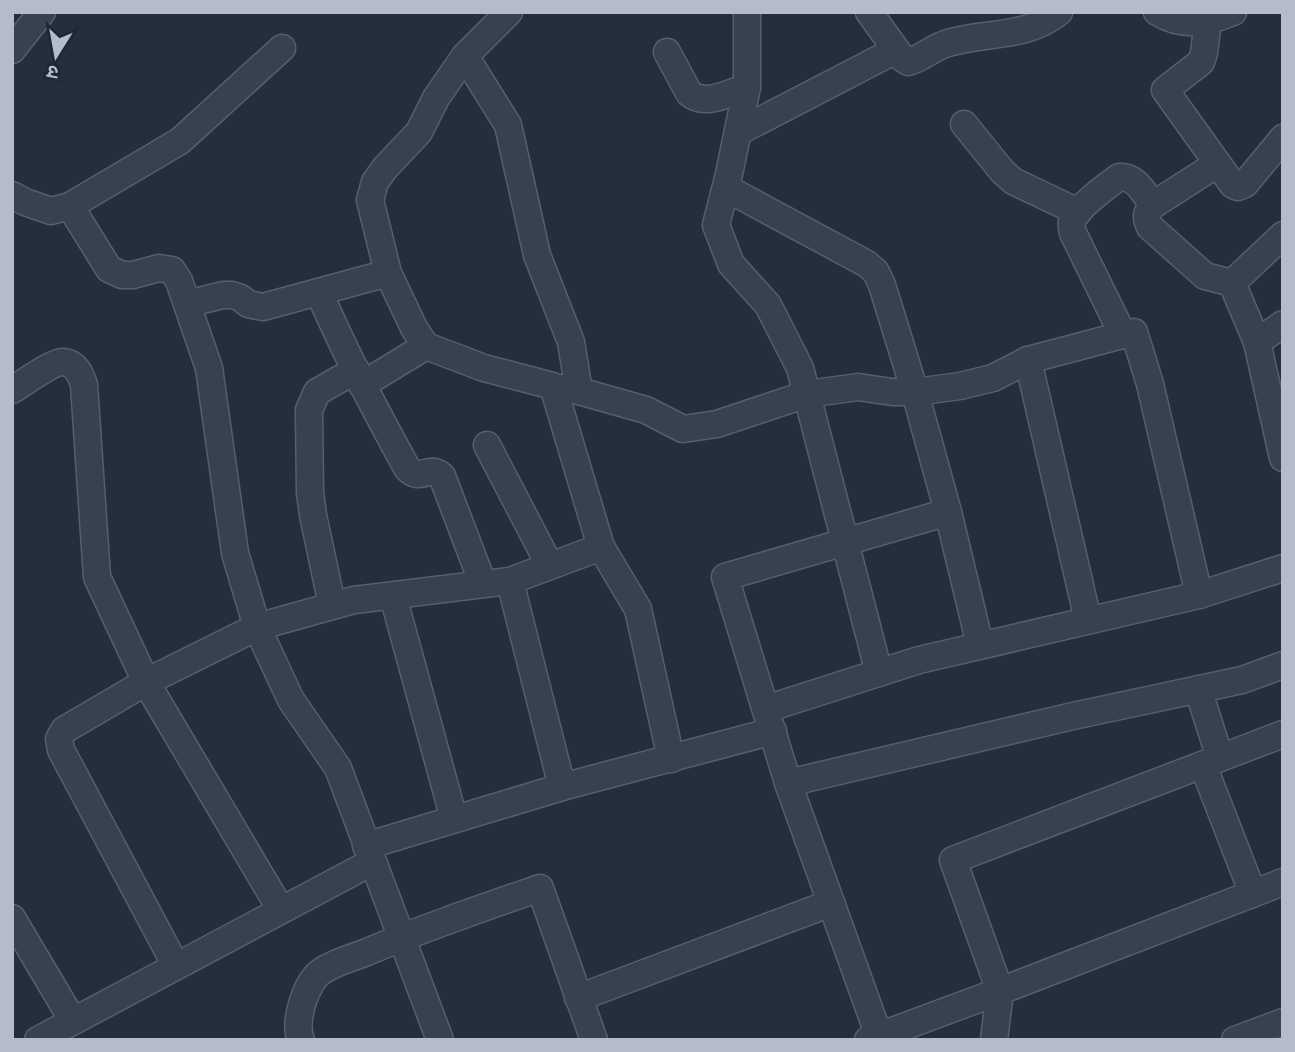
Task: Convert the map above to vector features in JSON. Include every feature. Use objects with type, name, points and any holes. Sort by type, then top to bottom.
[{"type":"street","points":[[12,50],[42,12]]},
{"type":"street","points":[[509,12],[465,56],[436,98],[419,132],[375,182],[370,200],[388,273],[414,328],[426,346],[484,368],[646,410],[683,429],[717,424],[807,394],[858,387],[915,392],[960,386],[993,378],[1028,360],[1134,332],[1150,384],[1199,595]]},
{"type":"street","points":[[747,12],[747,87],[716,225],[731,264],[768,304],[800,368],[879,673]]},
{"type":"street","points":[[869,12],[902,58],[908,62],[915,61],[943,45],[966,38],[1024,30],[1041,24],[1059,12]]},
{"type":"street","points":[[1157,12],[1177,22],[1192,23],[1221,16]]},
{"type":"street","points":[[1221,16],[1201,62],[1165,90],[1233,185],[1238,187],[1245,184],[1283,138]]},
{"type":"street","points":[[12,195],[51,211],[70,206],[180,141],[282,47]]},
{"type":"street","points":[[738,132],[896,50]]},
{"type":"street","points":[[667,51],[689,93],[695,98],[705,100],[747,87]]},
{"type":"street","points":[[465,56],[508,125],[537,256],[571,342],[579,391]]},
{"type":"street","points":[[964,124],[1013,181],[1078,212]]},
{"type":"street","points":[[1217,164],[1153,205],[1146,218],[1150,227],[1205,275],[1232,283]]},
{"type":"street","points":[[1123,335],[1071,226],[1078,212],[1119,177],[1134,180],[1153,205]]},
{"type":"street","points":[[726,188],[867,264],[876,272],[915,392],[948,512],[979,645]]},
{"type":"street","points":[[70,206],[109,269],[122,275],[134,275],[159,268],[172,270],[179,281],[209,368],[235,554],[257,627],[291,699],[338,768],[440,1040]]},
{"type":"street","points":[[1232,283],[1283,235]]},
{"type":"street","points":[[187,304],[232,295],[248,304],[263,307],[388,273]]},
{"type":"street","points":[[1232,283],[1257,342],[1283,458]]},
{"type":"street","points":[[319,292],[341,342],[407,468],[412,474],[432,471],[442,476],[483,584]]},
{"type":"street","points":[[1257,342],[1283,324]]},
{"type":"street","points":[[332,605],[310,493],[309,410],[317,392],[359,378],[426,346]]},
{"type":"street","points":[[1028,360],[1088,620]]},
{"type":"street","points":[[12,390],[62,362],[80,373],[84,385],[97,577],[146,682],[281,910]]},
{"type":"street","points":[[553,387],[601,547],[638,610],[671,759]]},
{"type":"street","points":[[487,445],[550,566]]},
{"type":"street","points":[[948,512],[725,577],[788,783],[831,903],[874,1038],[1283,883]]},
{"type":"street","points":[[176,966],[61,750],[59,739],[64,730],[146,682],[257,627],[354,600],[510,581],[601,547]]},
{"type":"street","points":[[38,1040],[281,910],[369,854],[454,819],[671,759],[879,673],[919,660],[1199,595],[1283,568]]},
{"type":"street","points":[[510,581],[562,787]]},
{"type":"street","points":[[393,596],[454,819]]},
{"type":"street","points":[[788,783],[1073,716],[1242,680],[1283,665]]},
{"type":"street","points":[[1198,689],[1212,762],[1253,894]]},
{"type":"street","points":[[994,1040],[1000,991],[953,860],[1283,734]]},
{"type":"street","points":[[296,1038],[307,989],[320,972],[401,937],[540,888],[594,1040]]},
{"type":"street","points":[[578,998],[831,903]]},
{"type":"street","points":[[12,918],[73,1021]]},
{"type":"street","points":[[1235,1040],[1283,1022]]}]
